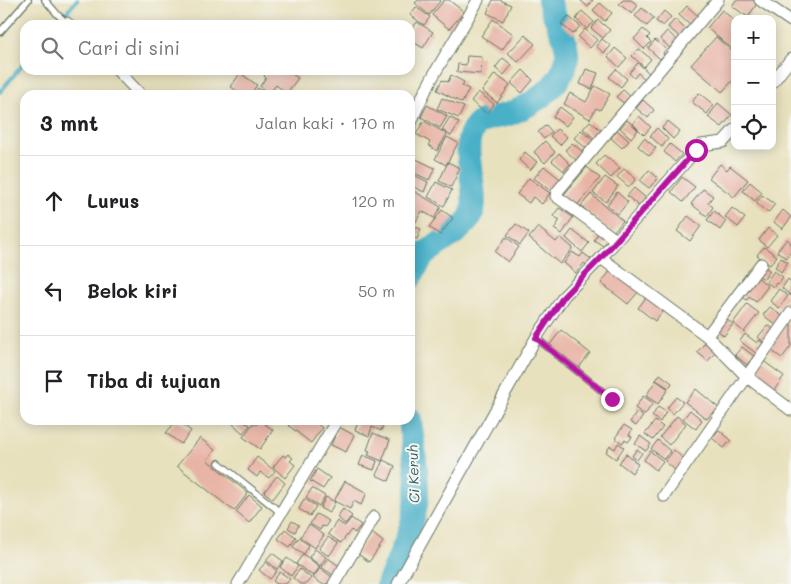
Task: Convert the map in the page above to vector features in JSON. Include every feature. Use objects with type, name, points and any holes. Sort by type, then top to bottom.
[{"type":"street","points":[[415,112],[478,0]]},
{"type":"street","points":[[616,240],[556,196],[557,192],[718,0]]},
{"type":"street","points":[[760,0],[791,21]]},
{"type":"street","points":[[776,78],[791,59]]},
{"type":"street","points":[[122,75],[136,90]]},
{"type":"street","points":[[398,584],[536,338],[564,296],[601,258],[701,145],[723,142],[731,133]]},
{"type":"street","points":[[601,258],[707,336],[746,376],[791,410]]},
{"type":"street","points":[[707,336],[761,264]]},
{"type":"street","points":[[664,496],[791,313]]},
{"type":"street","points":[[238,584],[334,425]]},
{"type":"street","points":[[334,584],[374,517]]},
{"type":"lane","points":[[0,32],[28,0]]},
{"type":"lane","points":[[45,0],[63,20]]},
{"type":"lane","points":[[536,338],[612,399]]},
{"type":"lane","points":[[219,464],[280,512]]},
{"type":"building","points":[[418,0],[441,0],[429,15],[415,3]]},
{"type":"building","points":[[444,0],[449,0],[464,12],[449,29],[432,15]]},
{"type":"building","points":[[493,0],[500,0],[511,5],[503,21],[487,13]]},
{"type":"building","points":[[580,0],[593,0],[588,7]]},
{"type":"building","points":[[623,0],[631,0],[638,5],[632,14],[619,4]]},
{"type":"building","points":[[736,0],[754,0],[758,2],[749,15],[745,15],[732,6]]},
{"type":"building","points":[[600,3],[612,13],[605,21],[593,10]]},
{"type":"building","points":[[687,6],[698,16],[690,25],[679,15]]},
{"type":"building","points":[[416,7],[430,17],[424,25],[410,15]]},
{"type":"building","points":[[642,8],[654,18],[647,26],[635,16]]},
{"type":"building","points":[[722,10],[731,18],[731,48],[707,28]]},
{"type":"building","points":[[582,11],[594,22],[587,29],[576,19]]},
{"type":"building","points":[[664,11],[671,17],[663,26],[656,21]]},
{"type":"building","points":[[568,16],[580,26],[573,34],[561,24]]},
{"type":"building","points":[[493,19],[513,34],[502,50],[481,36]]},
{"type":"building","points":[[675,19],[686,30],[680,37],[668,27]]},
{"type":"building","points":[[598,20],[610,30],[603,38],[591,28]]},
{"type":"building","points":[[417,22],[433,32],[423,48],[415,43],[415,25]]},
{"type":"building","points":[[585,29],[597,40],[590,48],[578,37]]},
{"type":"building","points":[[643,29],[650,35],[647,38],[651,42],[644,49],[634,39]]},
{"type":"building","points":[[667,31],[678,41],[671,49],[660,39]]},
{"type":"building","points":[[525,35],[535,44],[518,62],[508,53]]},
{"type":"building","points":[[716,37],[731,50],[731,82],[722,92],[691,65]]},
{"type":"building","points":[[602,39],[611,46],[604,53],[596,46]]},
{"type":"building","points":[[655,40],[666,49],[660,59],[648,48]]},
{"type":"building","points":[[615,48],[627,58],[619,67],[608,57]]},
{"type":"building","points":[[639,49],[651,59],[644,67],[632,56]]},
{"type":"building","points":[[467,56],[482,57],[481,74],[457,72],[458,64],[466,65]]},
{"type":"building","points":[[503,58],[512,65],[504,75],[495,68]]},
{"type":"building","points":[[638,63],[650,74],[645,79],[638,73],[634,78],[629,73]]},
{"type":"building","points":[[586,69],[598,73],[592,89],[580,84]]},
{"type":"building","points":[[616,69],[627,79],[621,87],[609,77]]},
{"type":"building","points":[[523,70],[533,80],[522,93],[511,83]]},
{"type":"building","points":[[495,74],[510,85],[497,103],[482,91]]},
{"type":"building","points":[[239,75],[243,75],[257,85],[254,90],[236,90],[231,87]]},
{"type":"building","points":[[294,75],[298,78],[289,90],[283,90],[276,85],[272,90],[264,90],[260,86],[266,78],[264,76]]},
{"type":"building","points":[[451,75],[464,82],[462,86],[469,89],[462,103],[437,90],[442,80],[448,82]]},
{"type":"building","points":[[595,86],[610,94],[600,110],[596,108],[590,119],[564,104],[570,93],[586,102]]},
{"type":"building","points":[[623,90],[631,97],[625,104],[616,97]]},
{"type":"building","points":[[478,92],[494,104],[487,114],[471,101]]},
{"type":"building","points":[[699,93],[714,105],[707,114],[692,102]]},
{"type":"building","points":[[442,98],[464,107],[459,118],[437,109]]},
{"type":"building","points":[[643,100],[654,110],[648,118],[636,108]]},
{"type":"building","points":[[718,103],[731,114],[722,127],[708,117]]},
{"type":"building","points":[[427,105],[447,116],[440,128],[421,117]]},
{"type":"building","points":[[560,107],[573,117],[566,126],[553,117]]},
{"type":"building","points":[[639,116],[651,127],[644,135],[633,124]]},
{"type":"building","points":[[450,117],[459,123],[451,136],[442,130]]},
{"type":"building","points":[[627,120],[638,130],[631,138],[620,128]]},
{"type":"building","points":[[424,121],[447,134],[437,151],[428,145],[430,142],[416,134]]},
{"type":"building","points":[[590,121],[602,131],[595,139],[583,129]]},
{"type":"building","points":[[668,121],[680,131],[673,139],[662,128]]},
{"type":"building","points":[[546,125],[552,132],[544,139],[538,132]]},
{"type":"building","points":[[657,128],[668,139],[662,147],[650,136]]},
{"type":"building","points":[[557,129],[567,137],[560,145],[550,136]]},
{"type":"building","points":[[581,130],[593,140],[586,148],[574,138]]},
{"type":"building","points":[[617,130],[629,141],[622,148],[611,138]]},
{"type":"building","points":[[447,137],[458,143],[446,165],[435,159]]},
{"type":"building","points":[[644,138],[656,148],[649,156],[638,146]]},
{"type":"building","points":[[545,141],[555,152],[545,163],[534,152]]},
{"type":"building","points":[[572,143],[584,153],[577,161],[565,150]]},
{"type":"building","points":[[670,144],[682,154],[675,162],[664,152]]},
{"type":"building","points":[[525,152],[537,162],[530,170],[519,160]]},
{"type":"building","points":[[559,153],[570,164],[564,171],[552,161]]},
{"type":"building","points":[[604,155],[620,168],[611,178],[596,164]]},
{"type":"building","points":[[416,159],[435,168],[429,180],[415,173]]},
{"type":"building","points":[[448,162],[460,168],[451,187],[439,181]]},
{"type":"building","points":[[720,164],[727,170],[730,166],[748,180],[734,197],[709,178]]},
{"type":"building","points":[[544,166],[560,179],[551,191],[534,178]]},
{"type":"building","points":[[587,167],[600,178],[574,209],[561,198]]},
{"type":"building","points":[[624,169],[636,179],[629,187],[617,177]]},
{"type":"building","points":[[649,170],[658,178],[649,188],[640,181]]},
{"type":"building","points":[[415,176],[428,182],[424,192],[415,188]]},
{"type":"building","points":[[605,177],[618,186],[606,202],[593,193]]},
{"type":"building","points":[[682,177],[695,187],[683,202],[671,192]]},
{"type":"building","points":[[529,178],[550,193],[542,204],[533,197],[529,203],[517,194]]},
{"type":"building","points":[[436,182],[452,190],[444,206],[428,197]]},
{"type":"building","points":[[750,182],[762,192],[755,201],[743,191]]},
{"type":"building","points":[[634,188],[646,198],[639,206],[627,196]]},
{"type":"building","points":[[703,189],[713,196],[708,203],[713,207],[707,216],[691,204]]},
{"type":"building","points":[[415,192],[441,207],[434,218],[422,211],[415,223]]},
{"type":"building","points":[[617,192],[628,202],[618,214],[607,205]]},
{"type":"building","points":[[591,194],[623,221],[612,233],[581,206]]},
{"type":"building","points":[[762,195],[775,204],[768,213],[756,203]]},
{"type":"building","points":[[559,208],[573,217],[562,234],[554,229],[560,220],[553,216]]},
{"type":"building","points":[[732,208],[745,218],[738,227],[725,217]]},
{"type":"building","points":[[442,210],[453,218],[440,235],[429,227]]},
{"type":"building","points":[[783,210],[791,218],[782,229],[774,222]]},
{"type":"building","points":[[714,211],[726,221],[720,230],[707,220]]},
{"type":"building","points":[[688,216],[701,226],[690,241],[677,231]]},
{"type":"building","points":[[516,224],[529,233],[520,245],[507,235]]},
{"type":"building","points":[[415,227],[421,229],[417,239],[415,238]]},
{"type":"building","points":[[538,227],[556,242],[560,237],[573,248],[560,264],[529,238]]},
{"type":"building","points":[[768,228],[777,235],[767,247],[759,240]]},
{"type":"building","points":[[572,230],[589,243],[582,252],[566,238]]},
{"type":"building","points":[[599,232],[609,238],[603,246],[594,240]]},
{"type":"building","points":[[506,237],[519,247],[508,262],[495,252]]},
{"type":"building","points":[[787,239],[791,243],[791,252],[786,258],[777,251]]},
{"type":"building","points":[[764,247],[777,256],[770,265],[757,255]]},
{"type":"building","points":[[572,252],[580,257],[583,253],[591,259],[587,265],[584,263],[576,273],[564,263]]},
{"type":"building","points":[[781,258],[788,262],[781,272],[775,267]]},
{"type":"building","points":[[762,265],[770,271],[764,279],[756,274]]},
{"type":"building","points":[[611,270],[639,291],[628,304],[601,283]]},
{"type":"building","points":[[774,271],[783,277],[773,287],[766,282]]},
{"type":"building","points":[[756,276],[768,286],[756,302],[749,297],[747,300],[741,296]]},
{"type":"building","points":[[788,279],[791,282],[791,296],[782,288]]},
{"type":"building","points":[[779,289],[788,296],[779,308],[770,301]]},
{"type":"building","points":[[648,295],[665,308],[655,321],[638,308]]},
{"type":"building","points":[[747,304],[759,313],[744,332],[733,323]]},
{"type":"building","points":[[770,307],[783,317],[776,325],[763,315]]},
{"type":"building","points":[[726,319],[733,324],[724,336],[717,330]]},
{"type":"building","points":[[788,322],[791,324],[791,346],[782,358],[769,349]]},
{"type":"building","points":[[768,325],[776,331],[766,344],[758,337]]},
{"type":"building","points":[[561,330],[590,353],[578,369],[549,346]]},
{"type":"building","points":[[745,334],[757,343],[759,340],[765,344],[757,354],[740,341]]},
{"type":"building","points":[[707,341],[717,350],[708,361],[697,352]]},
{"type":"building","points":[[742,347],[754,356],[747,365],[735,355]]},
{"type":"building","points":[[762,360],[784,376],[772,393],[750,377]]},
{"type":"building","points":[[660,374],[672,383],[669,388],[656,380]]},
{"type":"building","points":[[656,380],[668,389],[658,404],[646,396]]},
{"type":"building","points":[[696,389],[721,410],[717,415],[713,412],[707,419],[685,402]]},
{"type":"building","points":[[643,396],[653,403],[645,415],[635,408]]},
{"type":"building","points":[[676,397],[683,402],[673,414],[667,408]]},
{"type":"building","points":[[658,407],[666,412],[660,422],[652,416]]},
{"type":"building","points":[[690,410],[702,420],[696,429],[683,419]]},
{"type":"building","points":[[637,412],[643,416],[636,426],[630,422]]},
{"type":"building","points":[[677,416],[686,424],[669,445],[660,437]]},
{"type":"building","points":[[655,421],[663,427],[653,440],[645,434]]},
{"type":"building","points":[[173,425],[183,425],[191,431],[181,444],[166,433]]},
{"type":"building","points":[[234,425],[250,425],[243,433]]},
{"type":"building","points":[[252,425],[266,425],[273,430],[260,449],[243,437]]},
{"type":"building","points":[[288,425],[318,425],[322,428],[311,443]]},
{"type":"building","points":[[357,425],[383,425],[381,431],[372,427],[369,436],[355,430]]},
{"type":"building","points":[[624,425],[632,430],[629,435],[632,437],[628,442],[625,440],[622,443],[615,438]]},
{"type":"building","points":[[339,427],[354,435],[346,452],[331,445]]},
{"type":"building","points":[[719,430],[731,440],[724,448],[712,438]]},
{"type":"building","points":[[373,433],[390,440],[382,461],[368,455],[370,451],[367,450]]},
{"type":"building","points":[[640,436],[651,444],[646,451],[635,444]]},
{"type":"building","points":[[200,438],[215,450],[207,460],[248,493],[234,511],[177,466]]},
{"type":"building","points":[[658,440],[670,451],[664,459],[651,449]]},
{"type":"building","points":[[618,443],[624,447],[616,459],[606,452],[610,446],[615,449]]},
{"type":"building","points":[[637,449],[642,453],[637,460],[632,456]]},
{"type":"building","points":[[674,450],[684,459],[675,470],[665,461]]},
{"type":"building","points":[[650,451],[663,461],[656,470],[644,460]]},
{"type":"building","points":[[288,454],[293,458],[290,461],[295,465],[285,478],[273,467],[283,455],[285,457]]},
{"type":"building","points":[[626,454],[638,464],[632,473],[619,463]]},
{"type":"building","points":[[363,455],[377,461],[374,470],[359,465]]},
{"type":"building","points":[[257,457],[275,471],[269,478],[260,472],[257,477],[248,470]]},
{"type":"building","points":[[383,460],[395,466],[389,481],[376,475]]},
{"type":"building","points":[[317,469],[330,478],[323,489],[310,481]]},
{"type":"building","points":[[277,476],[285,483],[273,499],[264,492]]},
{"type":"building","points":[[345,481],[367,493],[361,505],[354,501],[350,509],[334,501]]},
{"type":"building","points":[[312,488],[325,496],[319,506],[306,498]]},
{"type":"building","points":[[249,495],[262,506],[249,523],[236,512]]},
{"type":"building","points":[[326,497],[335,502],[329,513],[320,508]]},
{"type":"building","points":[[304,499],[316,506],[310,516],[299,509]]},
{"type":"building","points":[[343,509],[352,516],[345,524],[337,517]]},
{"type":"building","points":[[316,514],[329,521],[320,530],[310,524]]},
{"type":"building","points":[[351,518],[361,525],[355,533],[351,530],[341,543],[328,534],[337,521],[345,526]]},
{"type":"building","points":[[292,521],[299,525],[295,532],[288,528]]},
{"type":"building","points":[[309,525],[324,535],[315,548],[300,537]]},
{"type":"building","points":[[285,529],[296,537],[290,547],[278,539]]},
{"type":"building","points":[[372,533],[383,542],[369,562],[357,553]]},
{"type":"building","points":[[328,537],[338,543],[329,556],[319,549]]},
{"type":"building","points":[[298,538],[309,545],[304,554],[293,547]]},
{"type":"building","points":[[315,549],[326,557],[320,566],[309,557]]},
{"type":"building","points":[[272,553],[283,561],[277,569],[266,560]]},
{"type":"building","points":[[303,554],[320,567],[313,576],[296,564]]},
{"type":"building","points":[[287,558],[298,566],[291,576],[280,567]]},
{"type":"building","points":[[328,558],[339,566],[333,575],[321,567]]},
{"type":"building","points":[[266,562],[277,571],[270,579],[259,570]]},
{"type":"building","points":[[320,568],[332,577],[327,584],[322,584],[313,578]]},
{"type":"building","points":[[300,569],[311,578],[306,584],[300,584],[293,578]]},
{"type":"building","points":[[280,572],[290,579],[286,584],[277,584],[273,581]]},
{"type":"waterway","points":[[60,20],[77,0]]},
{"type":"waterway","name":"Ci Keruh","points":[[415,269],[424,255],[464,225],[472,213],[474,203],[468,145],[470,135],[475,127],[482,121],[509,114],[528,105],[545,93],[560,77],[567,56],[565,43],[549,0]]},
{"type":"waterway","points":[[0,92],[20,68]]},
{"type":"waterway","name":"Ci Keruh","points":[[388,584],[410,531],[417,497],[416,468],[411,425]]},
{"type":"route","points":[[612,399],[536,338],[564,296],[601,258],[696,150]]}]
